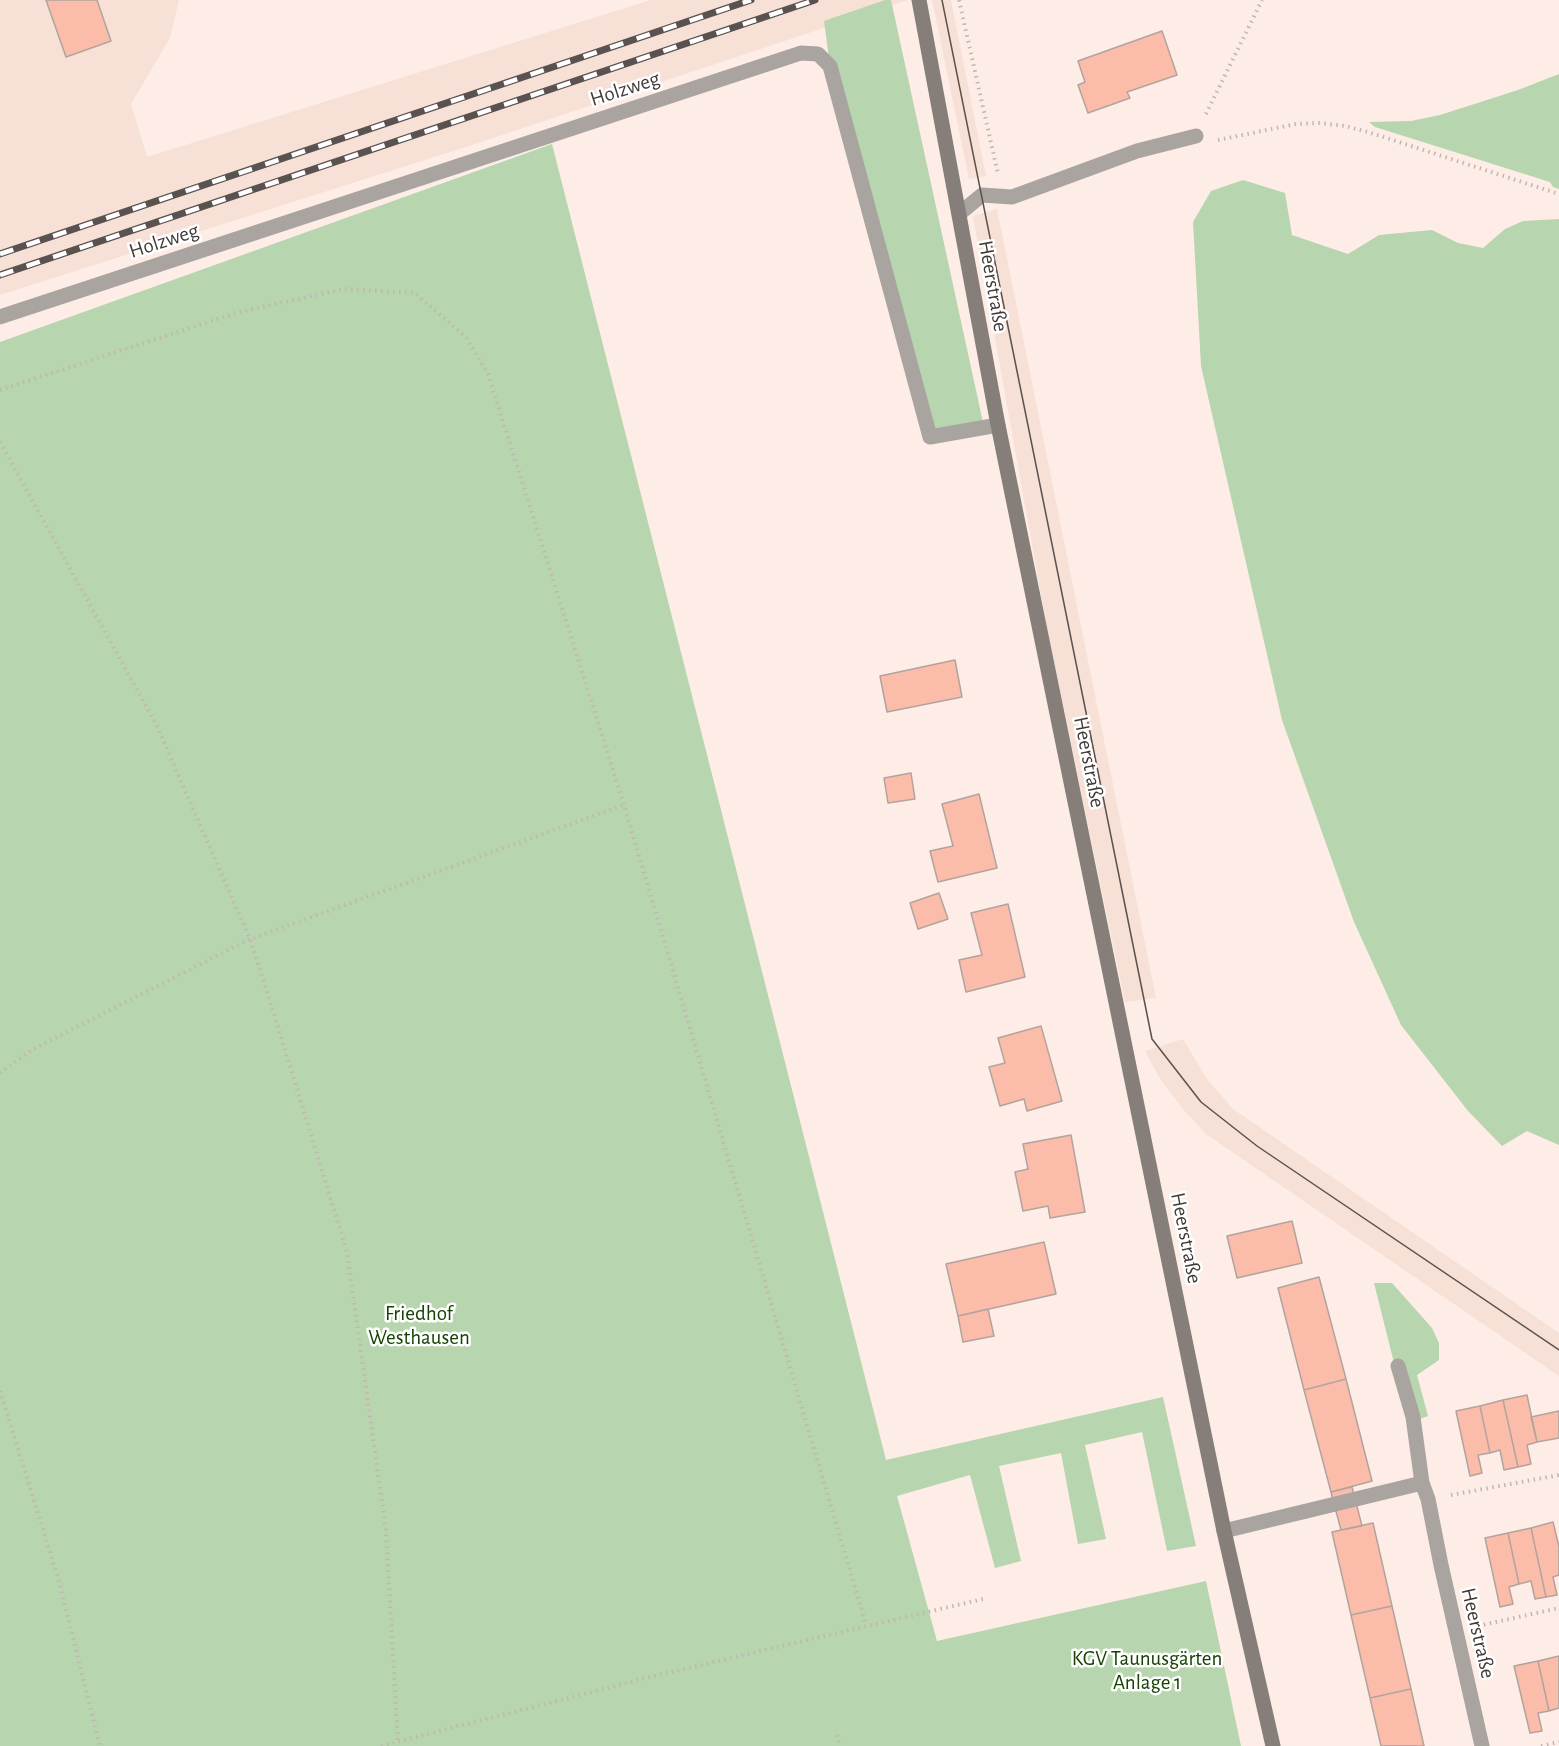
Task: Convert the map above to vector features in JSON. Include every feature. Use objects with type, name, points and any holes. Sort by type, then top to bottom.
[{"type":"main road","name":"Heerstraße","points":[[920,0],[998,425],[1224,1532],[1274,1746]]},
{"type":"street","name":"Holzweg","points":[[0,317],[801,53],[818,54],[830,66],[930,437],[998,425]]},
{"type":"street","points":[[959,214],[982,195],[1012,197],[1137,151],[1196,136]]},
{"type":"street","name":"Heerstraße","points":[[1398,1366],[1413,1417],[1422,1483],[1428,1499],[1482,1746]]},
{"type":"street","points":[[1224,1532],[1422,1483]]},
{"type":"path","points":[[959,0],[1003,195]]},
{"type":"path","points":[[1263,0],[1196,136],[1222,140],[1296,124],[1320,123],[1344,126],[1559,194]]},
{"type":"path","points":[[0,390],[239,312],[344,289],[415,293],[466,337],[488,374],[624,805],[866,1625]]},
{"type":"path","points":[[0,442],[156,724],[250,939],[347,1252],[386,1531],[398,1742]]},
{"type":"path","points":[[0,1073],[33,1049],[250,939],[624,805]]},
{"type":"path","points":[[0,1391],[59,1581],[100,1746]]},
{"type":"path","points":[[1428,1499],[1559,1475]]},
{"type":"path","points":[[381,1746],[654,1676],[987,1598]]},
{"type":"path","points":[[1457,1630],[1559,1608]]},
{"type":"path","points":[[837,1735],[840,1746]]},
{"type":"path","points":[[1541,1746],[1559,1742]]},
{"type":"shaded area","points":[[0,0],[179,0],[170,38],[131,104],[147,157],[651,0],[908,0],[475,144],[0,295]]},
{"type":"shaded area","points":[[932,0],[951,0],[986,176],[969,179]]},
{"type":"shaded area","points":[[997,209],[1156,998],[1125,1002],[1048,633],[973,216]]},
{"type":"shaded area","points":[[1183,1039],[1207,1079],[1233,1109],[1559,1333],[1559,1376],[1206,1134],[1182,1108],[1159,1077],[1145,1051]]},
{"type":"green space","points":[[891,0],[984,427],[930,437],[830,66],[824,21]]},
{"type":"green space","points":[[1559,74],[1559,189],[1553,187],[1550,182],[1375,127],[1369,122],[1411,121],[1440,115]]},
{"type":"green space","name":"Friedhof Westhausen","points":[[552,144],[886,1460],[1163,1397],[1196,1546],[1167,1551],[1142,1432],[1085,1445],[1106,1539],[1078,1544],[1061,1453],[999,1466],[1021,1561],[995,1568],[970,1475],[897,1496],[937,1641],[1206,1581],[1241,1746],[0,1746],[0,342]]},
{"type":"green space","points":[[1243,180],[1285,193],[1292,235],[1348,254],[1379,235],[1432,230],[1458,243],[1483,248],[1505,229],[1523,221],[1559,219],[1559,1145],[1527,1131],[1502,1146],[1468,1111],[1401,1025],[1354,922],[1282,720],[1201,366],[1193,222],[1211,191]]},
{"type":"green space","points":[[1374,1283],[1392,1283],[1432,1328],[1439,1343],[1439,1360],[1417,1375],[1428,1416],[1409,1423]]},
{"type":"building","points":[[46,0],[97,0],[111,41],[66,57]]},
{"type":"building","points":[[1162,31],[1177,75],[1127,92],[1130,98],[1088,113],[1078,85],[1085,82],[1078,61]]},
{"type":"building","points":[[955,660],[962,697],[887,712],[880,676]]},
{"type":"building","points":[[911,773],[915,799],[888,803],[884,778]]},
{"type":"building","points":[[979,794],[997,868],[938,882],[930,851],[953,846],[942,804]]},
{"type":"building","points":[[939,893],[948,919],[918,929],[910,903]]},
{"type":"building","points":[[1008,904],[1025,977],[966,992],[959,960],[982,955],[971,913]]},
{"type":"building","points":[[1041,1026],[1062,1101],[1027,1111],[1024,1099],[1000,1106],[989,1067],[1005,1063],[998,1038]]},
{"type":"building","points":[[1071,1135],[1085,1212],[1050,1218],[1048,1206],[1023,1211],[1015,1172],[1028,1169],[1023,1144]]},
{"type":"building","points":[[1292,1221],[1302,1263],[1237,1278],[1227,1236]]},
{"type":"building","points":[[1044,1242],[1056,1294],[958,1316],[946,1264]]},
{"type":"building","points":[[1319,1277],[1346,1379],[1304,1390],[1278,1288]]},
{"type":"building","points":[[988,1309],[994,1336],[963,1342],[958,1316]]},
{"type":"building","points":[[1346,1379],[1372,1481],[1331,1492],[1304,1390]]},
{"type":"building","points":[[1527,1395],[1537,1442],[1527,1445],[1531,1464],[1518,1467],[1503,1400]]},
{"type":"building","points":[[1503,1400],[1518,1467],[1504,1470],[1500,1450],[1490,1453],[1480,1406]]},
{"type":"building","points":[[1480,1406],[1490,1453],[1478,1455],[1482,1473],[1470,1476],[1456,1411]]},
{"type":"building","points":[[1559,1411],[1559,1438],[1537,1442],[1531,1417]]},
{"type":"building","points":[[1352,1487],[1362,1526],[1341,1530],[1331,1492]]},
{"type":"building","points":[[1553,1522],[1559,1547],[1559,1575],[1553,1577],[1557,1595],[1546,1597],[1531,1528]]},
{"type":"building","points":[[1373,1523],[1392,1606],[1351,1615],[1332,1532]]},
{"type":"building","points":[[1531,1528],[1546,1597],[1535,1599],[1531,1581],[1519,1584],[1508,1533]]},
{"type":"building","points":[[1508,1533],[1519,1584],[1509,1587],[1513,1604],[1500,1607],[1485,1538]]},
{"type":"building","points":[[1392,1606],[1411,1689],[1370,1698],[1351,1615]]},
{"type":"building","points":[[1559,1656],[1559,1708],[1549,1711],[1538,1661]]},
{"type":"building","points":[[1538,1661],[1549,1711],[1538,1713],[1542,1731],[1530,1733],[1514,1666]]},
{"type":"building","points":[[1411,1689],[1424,1746],[1381,1746],[1370,1698]]},
{"type":"tram line","points":[[942,0],[1152,1039],[1201,1102],[1257,1146],[1559,1350]]},
{"type":"railway","points":[[0,254],[751,0]]},
{"type":"railway","points":[[0,275],[815,0]]},
{"type":"park label","name":"KGV Taunusgärten Anlage 1","points":[[1147,1671]]}]
